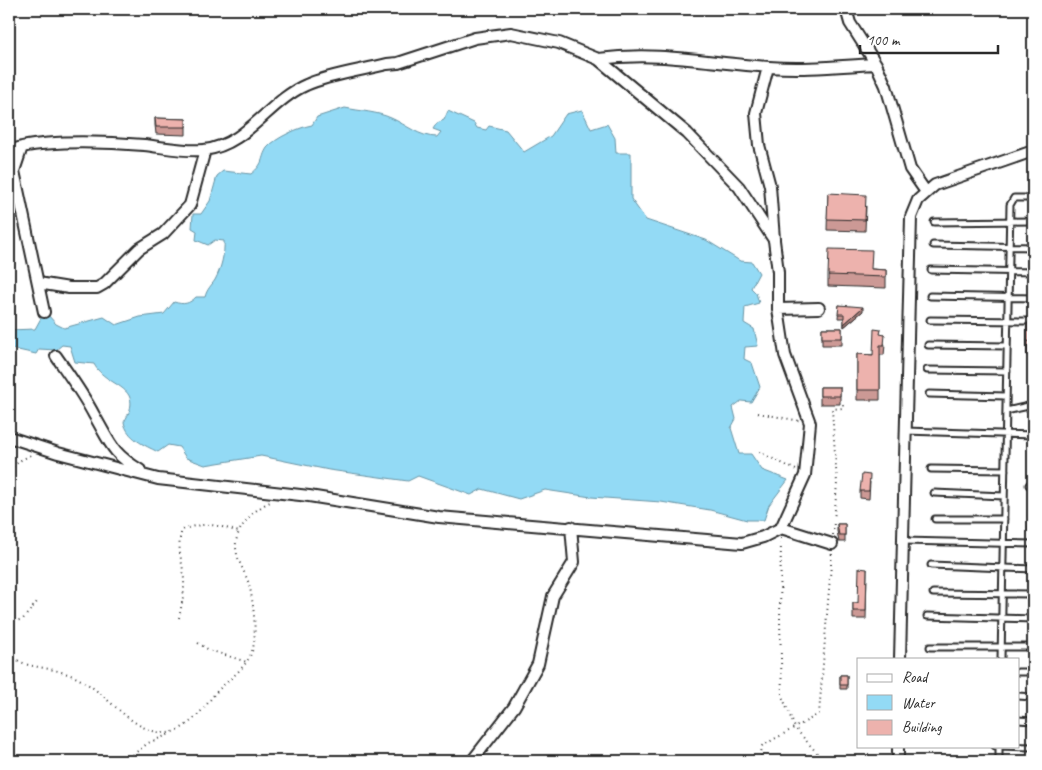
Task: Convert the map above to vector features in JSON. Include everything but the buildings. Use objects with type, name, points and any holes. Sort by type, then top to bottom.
[{"type":"street","points":[[846,9],[850,23],[876,64],[886,86],[910,169],[926,192]]},
{"type":"street","points":[[9,151],[40,143],[141,144],[205,150],[229,142],[251,128],[284,97],[306,84],[398,63],[475,38],[511,33],[559,43],[598,59],[694,140],[739,187],[774,240]]},
{"type":"street","points":[[598,59],[649,55],[768,67],[810,68],[876,64]]},
{"type":"street","points":[[9,437],[58,453],[150,476],[309,496],[439,517],[742,543],[763,537],[781,528],[805,475],[810,424],[785,356],[778,309],[778,272],[770,186],[759,145],[756,113],[768,67]]},
{"type":"street","points":[[22,147],[11,167],[44,312]]},
{"type":"street","points":[[38,283],[69,288],[97,288],[104,284],[139,249],[163,234],[190,205],[205,150]]},
{"type":"street","points":[[900,658],[910,224],[915,205],[926,192],[950,179],[1033,151]]},
{"type":"street","points":[[778,309],[819,308]]},
{"type":"street","points":[[56,356],[94,415],[108,443],[126,462],[150,476]]},
{"type":"street","points":[[472,761],[514,707],[538,664],[553,596],[574,562],[571,527]]},
{"type":"street","points":[[781,528],[832,544]]},
{"type":"street","points":[[898,748],[898,761]]},
{"type":"lane","points":[[1001,658],[1010,201],[1014,198],[1033,198]]},
{"type":"lane","points":[[934,222],[1009,220],[1033,222]]},
{"type":"lane","points":[[933,245],[1033,247]]},
{"type":"lane","points":[[931,270],[1033,272]]},
{"type":"lane","points":[[930,296],[1033,298]]},
{"type":"lane","points":[[930,320],[1033,322]]},
{"type":"lane","points":[[928,344],[1007,346]]},
{"type":"lane","points":[[927,370],[1007,371]]},
{"type":"lane","points":[[929,394],[1006,396]]},
{"type":"lane","points":[[1006,411],[1033,405]]},
{"type":"lane","points":[[904,431],[1033,435]]},
{"type":"lane","points":[[931,469],[1005,470]]},
{"type":"lane","points":[[934,493],[1004,496]]},
{"type":"lane","points":[[935,520],[1004,519]]},
{"type":"lane","points":[[902,541],[1033,544]]},
{"type":"lane","points":[[931,565],[1033,569]]},
{"type":"lane","points":[[932,593],[1033,594]]},
{"type":"lane","points":[[928,616],[1033,619]]},
{"type":"lane","points":[[930,646],[1001,645],[1033,647]]},
{"type":"lane","points":[[1020,672],[1033,672]]},
{"type":"lane","points":[[1020,696],[1033,697]]},
{"type":"lane","points":[[1020,720],[1033,721]]},
{"type":"lane","points":[[1020,747],[1033,747]]},
{"type":"lane","points":[[998,748],[999,761]]},
{"type":"path","points":[[760,761],[762,746],[819,714],[837,483],[832,409],[843,408],[843,401]]},
{"type":"path","points":[[758,413],[810,424]]},
{"type":"path","points":[[759,452],[805,475]]},
{"type":"path","points":[[9,470],[21,460],[36,453]]},
{"type":"path","points":[[125,761],[148,743],[172,733],[187,724],[205,708],[226,682],[237,674],[247,662],[253,649],[255,634],[249,586],[236,547],[239,532],[245,520],[268,502],[277,501]]},
{"type":"path","points":[[179,618],[184,586],[183,563],[178,550],[182,530],[197,524],[216,524],[239,532]]},
{"type":"path","points":[[781,528],[780,622],[782,696],[795,728],[824,761]]},
{"type":"path","points":[[9,623],[23,619],[37,602]]},
{"type":"path","points":[[198,643],[209,650],[247,662]]},
{"type":"path","points":[[9,656],[32,666],[43,667],[83,681],[138,725],[160,733],[172,733]]},
{"type":"water","points":[[345,108],[386,116],[419,133],[437,137],[441,132],[433,129],[437,123],[444,120],[448,111],[474,123],[477,128],[486,130],[489,126],[506,130],[524,152],[551,136],[566,114],[582,110],[591,129],[607,124],[615,138],[616,153],[631,153],[631,199],[646,220],[706,240],[740,261],[752,262],[759,273],[751,288],[756,293],[759,303],[745,307],[744,323],[754,329],[758,346],[745,347],[744,359],[752,363],[760,387],[751,402],[741,401],[733,407],[736,419],[731,428],[739,454],[751,454],[762,470],[788,480],[769,505],[764,520],[747,520],[710,510],[661,502],[591,497],[545,490],[519,499],[482,489],[471,495],[418,476],[408,481],[329,470],[261,456],[205,465],[186,458],[179,447],[168,445],[158,452],[132,437],[124,422],[130,410],[131,401],[128,394],[100,372],[94,364],[75,362],[70,346],[62,345],[56,350],[39,349],[36,354],[9,348],[9,330],[35,329],[41,318],[48,315],[56,324],[64,328],[104,317],[116,325],[140,317],[164,314],[174,302],[186,303],[196,297],[205,297],[219,271],[224,241],[215,240],[208,245],[196,240],[197,231],[192,228],[193,214],[201,214],[210,201],[217,176],[223,171],[251,174],[260,164],[267,148],[276,140],[312,125],[317,117]]}]
